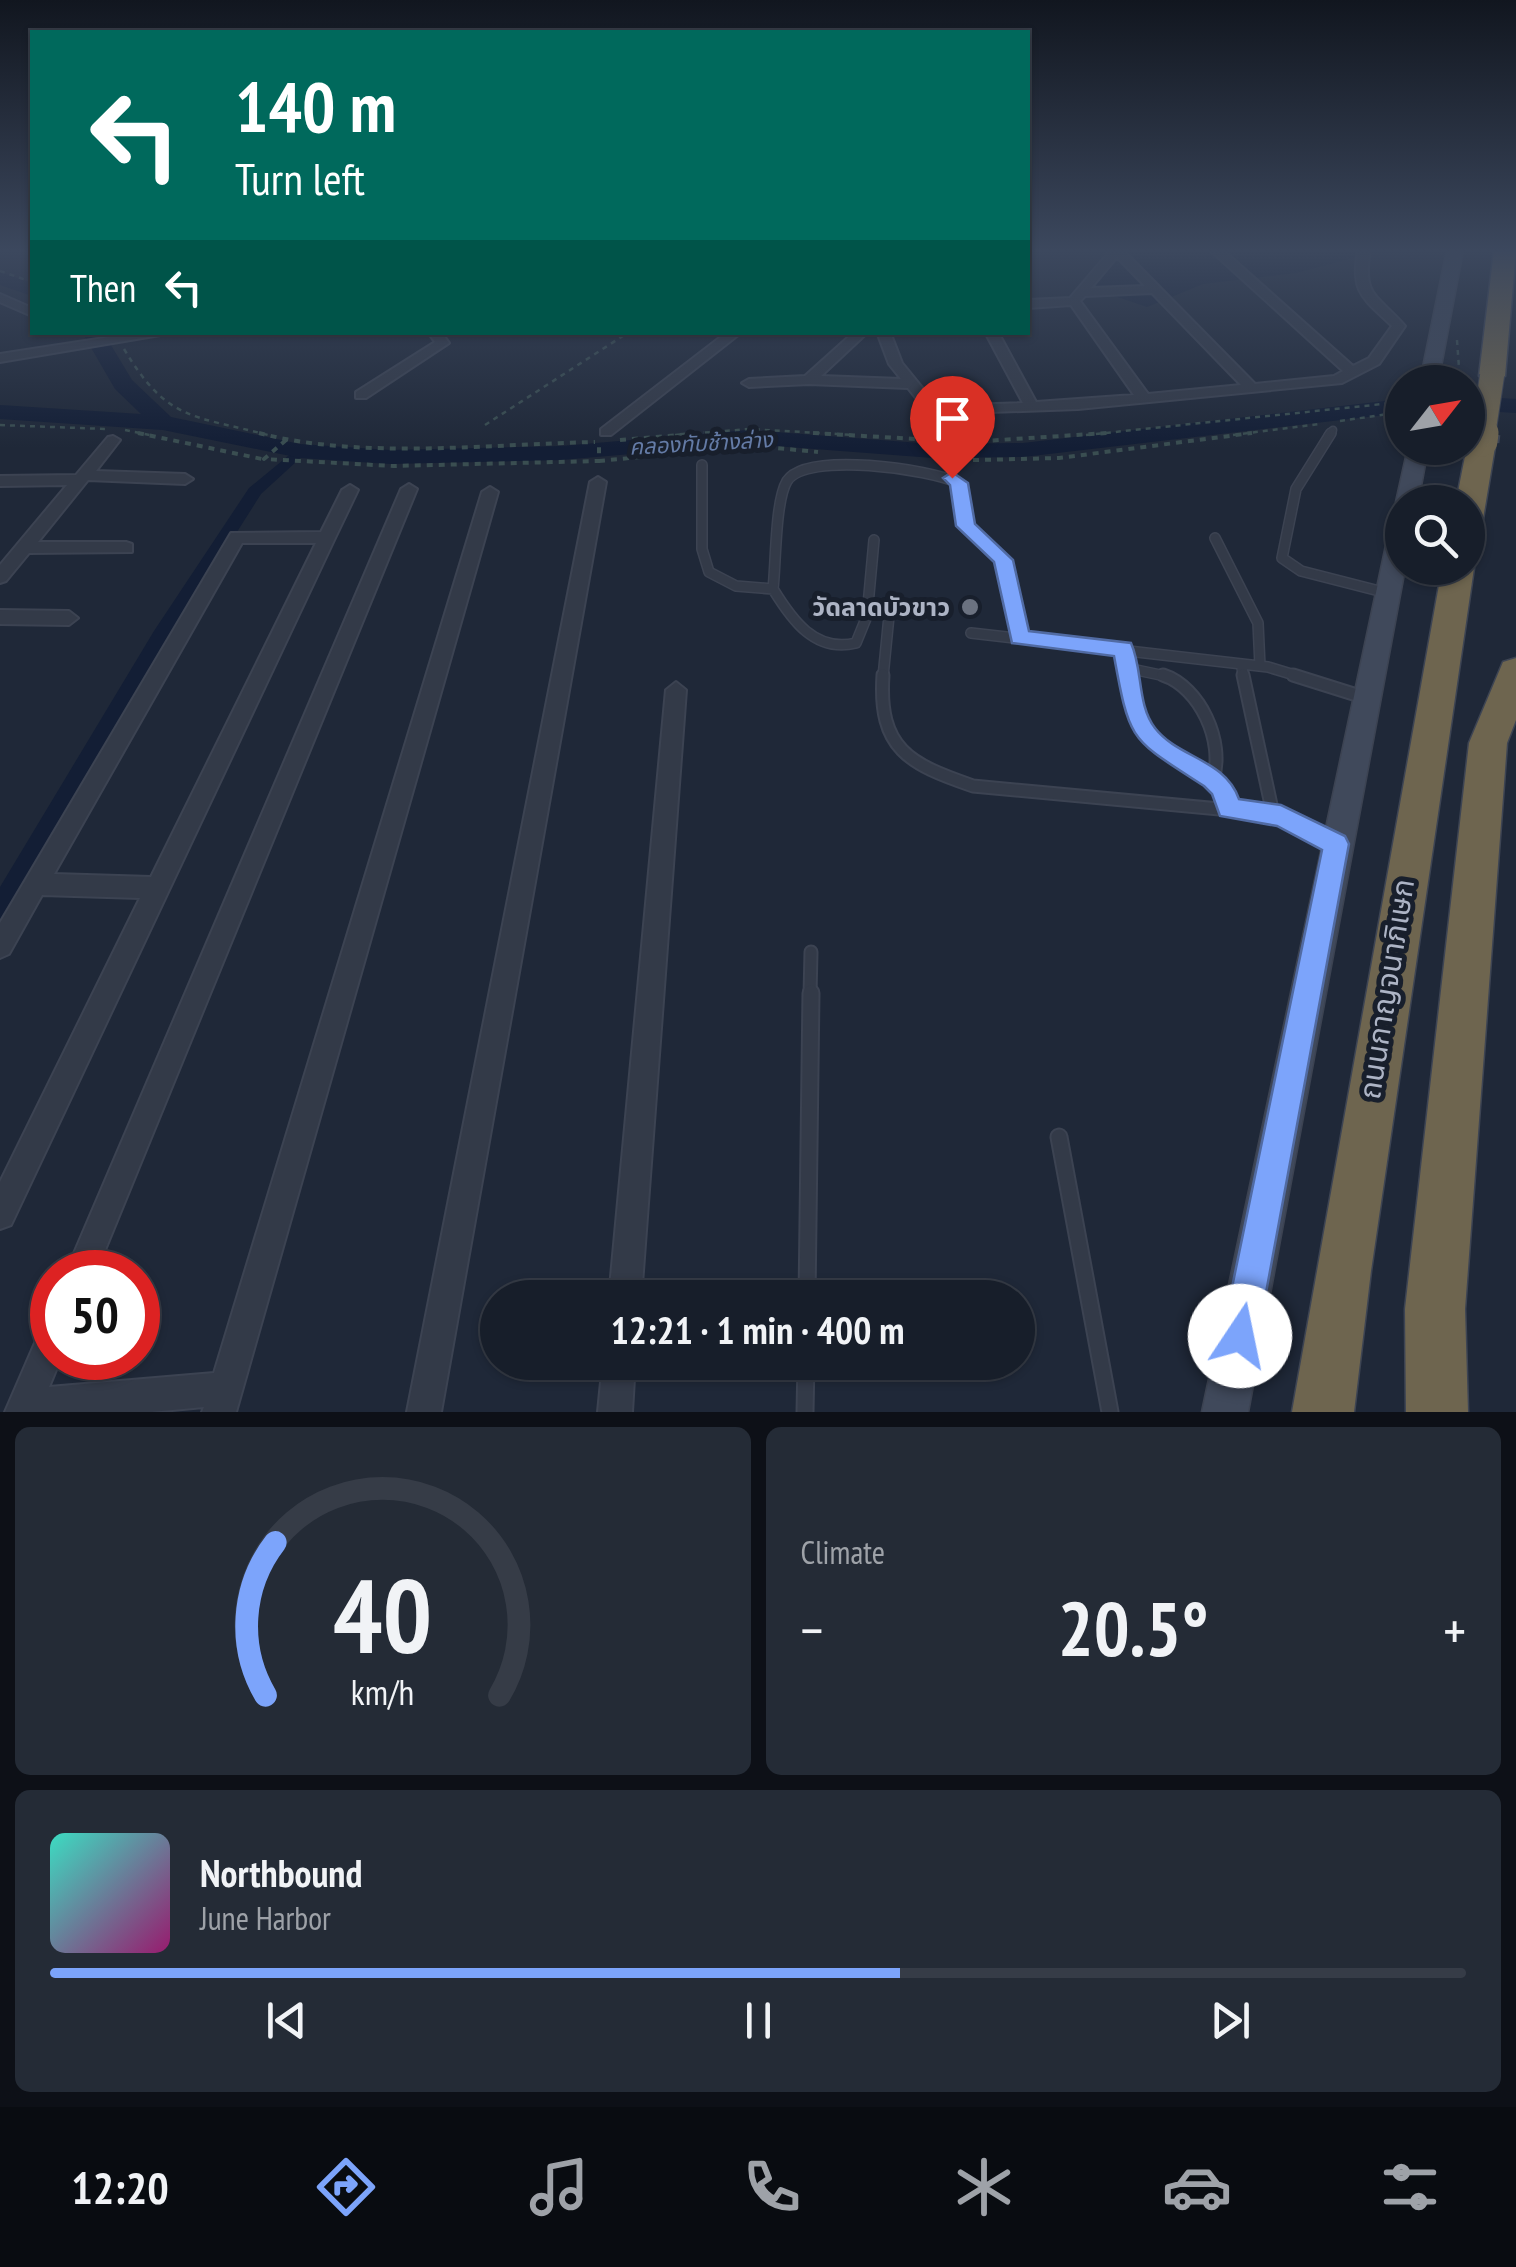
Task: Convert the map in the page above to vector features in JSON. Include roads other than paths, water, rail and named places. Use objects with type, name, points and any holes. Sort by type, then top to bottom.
[{"type":"highway","points":[[1474,485],[1498,316]]},
{"type":"highway","name":"ถนนกาญจนาภิเษก","points":[[1323,1412],[1357,1174],[1455,585]]},
{"type":"highway","points":[[1437,1412],[1435,1309],[1488,743],[1516,672]]},
{"type":"main road","points":[[1433,365],[1442,316]]},
{"type":"main road","points":[[1225,1412],[1390,585]]},
{"type":"street","points":[[1091,316],[1144,399]]},
{"type":"street","points":[[1181,316],[1252,388]]},
{"type":"street","points":[[1289,316],[1353,373]]},
{"type":"street","points":[[883,335],[896,364],[933,410],[1032,407],[1337,380],[1374,361],[1399,326],[1389,316]]},
{"type":"street","points":[[63,335],[71,350]]},
{"type":"street","points":[[0,358],[156,335]]},
{"type":"street","points":[[360,395],[438,347],[442,343],[436,335]]},
{"type":"street","points":[[611,436],[732,335]]},
{"type":"street","points":[[808,380],[859,335]]},
{"type":"street","points":[[994,335],[1032,407]]},
{"type":"street","points":[[749,383],[808,380],[911,384]]},
{"type":"street","points":[[0,577],[115,433]]},
{"type":"street","points":[[424,1412],[598,472]]},
{"type":"street","points":[[0,481],[185,479]]},
{"type":"street","points":[[90,1250],[408,489]]},
{"type":"street","points":[[0,1214],[350,490]]},
{"type":"street","points":[[36,1380],[24,1409],[222,1400],[490,492]]},
{"type":"street","points":[[0,946],[237,537],[327,538]]},
{"type":"street","points":[[24,548],[126,548]]},
{"type":"street","points":[[0,617],[69,618]]},
{"type":"street","points":[[626,1280],[676,690]]},
{"type":"street","points":[[36,884],[157,888]]},
{"type":"street","points":[[615,1412],[618,1380]]},
{"type":"lane","points":[[1333,430],[1314,450],[1283,530],[1282,558],[1302,571],[1388,593]]},
{"type":"lane","points":[[702,465],[702,549],[709,572],[736,586],[773,590]]},
{"type":"lane","points":[[874,540],[867,616],[856,643],[842,649],[824,645],[799,627],[773,590],[784,486],[792,474],[804,469],[852,467],[936,474],[959,483],[966,526],[1003,560],[1020,638]]},
{"type":"lane","points":[[1215,538],[1258,624],[1260,666]]},
{"type":"lane","points":[[889,616],[880,720],[894,746],[936,772],[973,786],[1273,814],[1301,823],[1336,844]]},
{"type":"lane","points":[[971,633],[1260,666],[1366,698]]},
{"type":"lane","points":[[1123,649],[1138,720],[1150,739],[1223,788],[1229,809]]},
{"type":"lane","points":[[1241,664],[1273,814]]},
{"type":"lane","points":[[1127,668],[1164,674],[1190,686],[1198,698],[1218,759],[1212,779]]},
{"type":"lane","points":[[807,1280],[811,952]]},
{"type":"lane","points":[[1059,1137],[1110,1412]]},
{"type":"lane","points":[[805,1412],[806,1380]]},
{"type":"waterway","points":[[94,335],[123,384],[163,423]]},
{"type":"waterway","name":"คลองทับช้างล่าง","points":[[1485,404],[1516,406]]},
{"type":"waterway","name":"คลองทับช้างล่าง","points":[[163,423],[300,451],[390,457],[561,453],[748,437],[933,451],[1023,450],[1385,408]]},
{"type":"waterway","name":"คลองทับช้างล่าง","points":[[0,412],[163,423]]},
{"type":"waterway","points":[[0,909],[161,636],[255,491],[300,451]]},
{"type":"place","name":"วัดลาดบัวขาว","points":[[970,607]]}]
